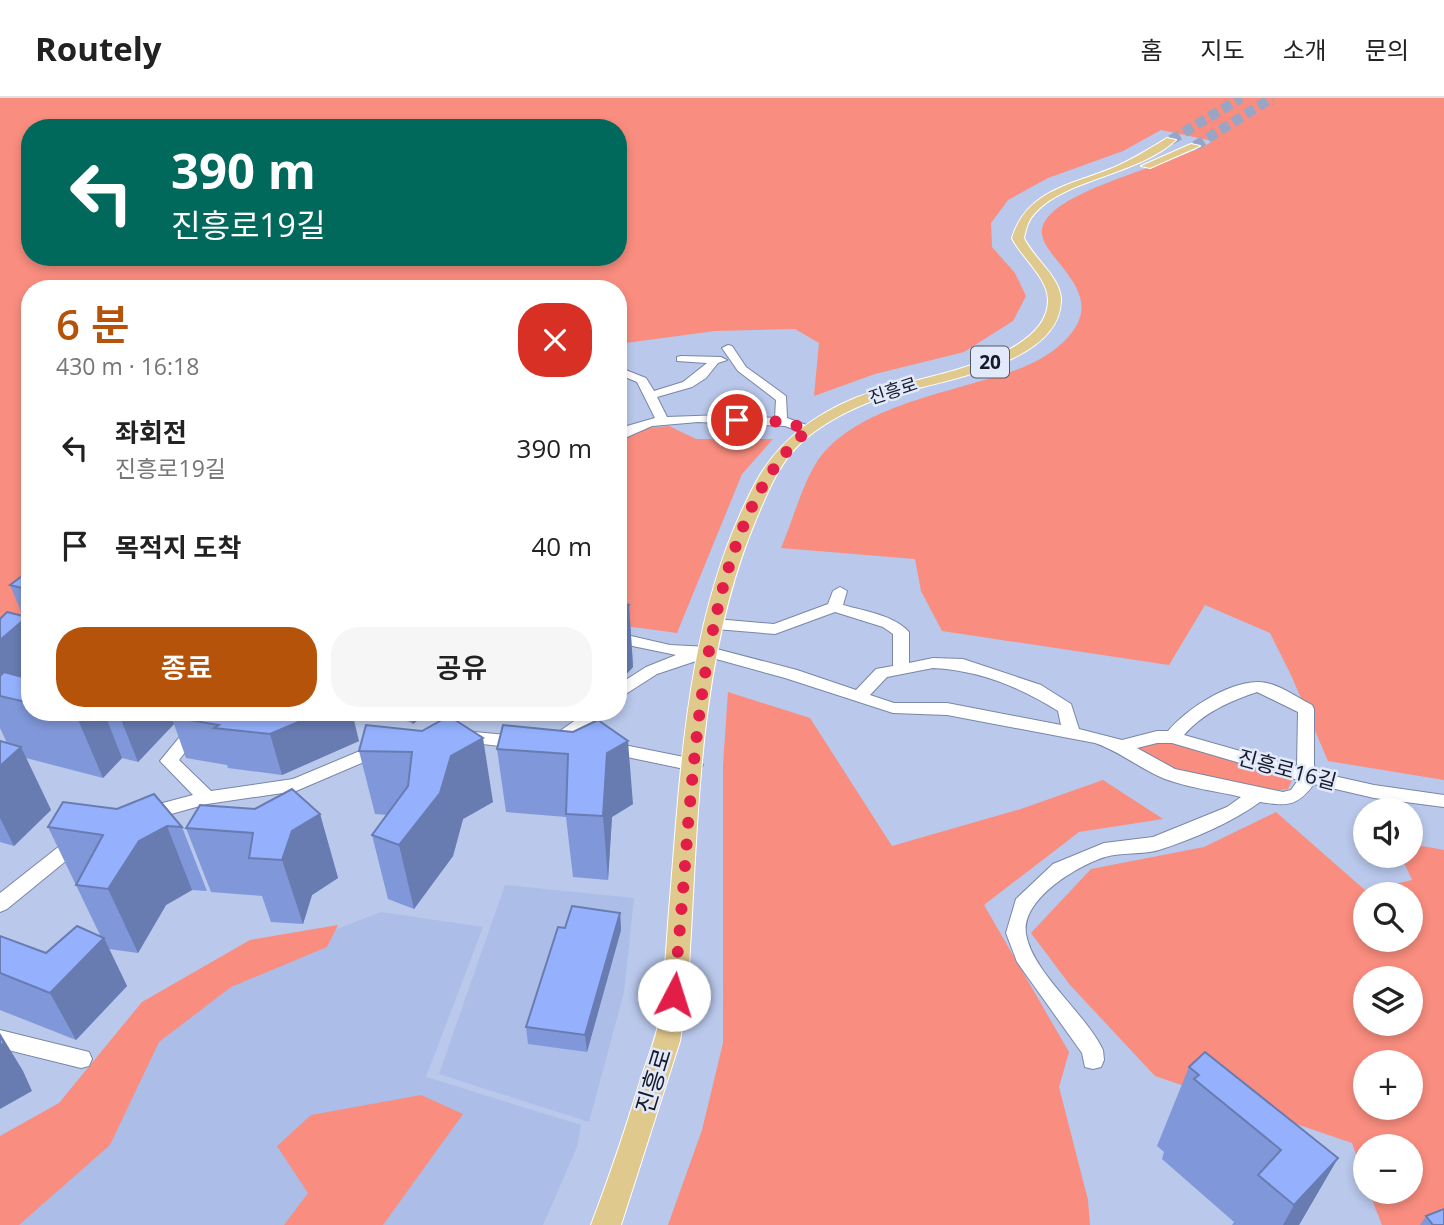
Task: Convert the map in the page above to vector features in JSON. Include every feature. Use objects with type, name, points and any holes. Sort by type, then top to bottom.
[{"type":"main road","name":"진흥로","points":[[606,1225],[636,1140],[672,1020],[694,755],[709,652],[730,562],[753,504],[768,475],[783,454],[808,430],[873,396],[975,368],[1010,354],[1038,337],[1050,322],[1054,311],[1054,296],[1018,238],[1025,217],[1058,192],[1138,160],[1171,140]]},
{"type":"main road","points":[[1040,204],[1195,146]]},
{"type":"street","points":[[728,348],[738,363],[782,399],[782,420],[786,422]]},
{"type":"street","points":[[681,359],[738,363]]},
{"type":"street","points":[[652,395],[676,389],[704,377],[715,360]]},
{"type":"street","points":[[627,374],[642,380],[663,421]]},
{"type":"street","points":[[627,430],[649,422],[708,418],[786,422],[808,430]]},
{"type":"street","points":[[627,423],[635,427]]},
{"type":"street","points":[[835,607],[840,591]]},
{"type":"street","points":[[716,624],[775,629],[835,607],[888,624],[901,632],[901,667]]},
{"type":"street","points":[[627,640],[670,650],[709,652],[893,708],[947,709],[1097,738],[1122,746],[1170,774],[1257,796],[1284,799],[1297,794],[1309,776],[1305,765],[1306,709],[1268,689],[1257,687],[1227,696],[1189,718],[1172,737]]},
{"type":"street","points":[[627,687],[645,672],[664,662],[709,652]]},
{"type":"street","points":[[859,696],[882,673],[901,667],[933,663],[963,664],[1035,689],[1065,708],[1072,734]]},
{"type":"street","points":[[202,721],[169,761],[206,799]]},
{"type":"street","points":[[542,743],[582,721]]},
{"type":"street","name":"진흥로16길","points":[[1122,746],[1157,737],[1172,737],[1387,795],[1444,801]]},
{"type":"street","points":[[443,738],[694,755]]},
{"type":"street","points":[[125,820],[206,799],[296,785],[372,750],[395,745]]},
{"type":"street","points":[[1093,1060],[1092,1050],[1027,962],[1016,933],[1023,904],[1060,869],[1104,850],[1155,845],[1233,812],[1257,796]]},
{"type":"street","points":[[0,904],[43,867],[89,835]]},
{"type":"street","points":[[0,1039],[81,1059]]},
{"type":"shaded area","points":[[0,98],[1444,98],[1444,780],[1328,761],[1270,633],[1205,605],[1169,665],[942,631],[921,591],[915,559],[781,548],[815,465],[829,447],[846,433],[888,410],[1020,368],[1041,359],[1059,346],[1076,326],[1082,308],[1078,291],[1042,235],[1044,223],[1055,210],[1073,198],[1213,141],[1161,130],[1123,151],[1048,178],[1008,200],[991,223],[992,247],[1015,273],[1026,296],[1013,321],[964,352],[875,374],[814,396],[819,343],[795,329],[715,331],[627,343],[627,280],[21,280],[21,617],[0,622]]},
{"type":"shaded area","points":[[669,426],[696,439],[773,439],[742,474],[677,633],[627,626],[627,436],[634,429]]},
{"type":"shaded area","points":[[728,692],[810,718],[892,846],[1021,809],[1103,780],[1163,819],[1079,832],[984,905],[1069,1052],[1059,1087],[1088,1200],[1090,1225],[668,1225],[702,1130],[723,1043],[723,765]]},
{"type":"shaded area","points":[[1173,741],[1294,776],[1288,789],[1271,791],[1162,768],[1133,750],[1145,742]]},
{"type":"shaded area","points":[[1276,812],[1356,882],[1353,882],[1353,952],[1423,952],[1423,882],[1404,882],[1412,880],[1406,868],[1423,868],[1423,846],[1444,850],[1444,1225],[1382,1225],[1374,1204],[1423,1204],[1423,1134],[1353,1134],[1353,1146],[1352,1143],[1155,1076],[1070,985],[1031,933],[1091,869],[1204,847]]},
{"type":"shaded area","points":[[505,885],[634,898],[624,992],[589,1122],[439,1074]]},
{"type":"shaded area","points":[[381,912],[483,927],[426,1077],[581,1125],[577,1147],[543,1225],[4,1225],[143,1041],[247,964]]},
{"type":"shaded area","points":[[338,925],[327,947],[231,987],[159,1042],[110,1145],[19,1225],[0,1225],[0,1136],[59,1103],[142,1002],[250,940]]},
{"type":"shaded area","points":[[421,1095],[463,1114],[383,1225],[284,1225],[308,1193],[277,1146],[311,1115]]},
{"type":"building","points":[[21,577],[21,588],[10,585]]},
{"type":"building","points":[[7,612],[21,616],[21,622],[0,640],[0,619]]},
{"type":"building","points":[[4,672],[21,677],[21,701],[0,696],[0,676]]},
{"type":"building","points":[[195,721],[301,721],[270,734],[214,728],[219,725]]},
{"type":"building","points":[[440,721],[457,721],[483,738],[451,756],[440,793],[399,845],[372,835],[408,786],[412,752],[359,751],[366,725],[422,731]]},
{"type":"building","points":[[599,721],[628,741],[607,753],[603,816],[566,814],[568,754],[497,749],[503,725],[573,732]]},
{"type":"building","points":[[0,741],[21,747],[0,766]]},
{"type":"building","points":[[292,789],[320,814],[292,831],[282,860],[249,858],[253,833],[186,828],[200,805],[255,809]]},
{"type":"building","points":[[154,794],[182,827],[167,826],[139,841],[108,889],[76,885],[103,835],[48,827],[63,802],[117,809]]},
{"type":"building","points":[[572,906],[620,913],[585,1035],[526,1027],[558,927],[565,928]]},
{"type":"building","points":[[77,926],[104,938],[50,993],[0,973],[0,936],[46,953]]},
{"type":"building","points":[[1205,1052],[1338,1158],[1294,1205],[1258,1175],[1281,1150],[1194,1079],[1199,1075],[1189,1067]]},
{"type":"building","points":[[1444,1209],[1444,1225],[1433,1225],[1426,1216]]},
{"type":"tunnel","points":[[1171,140],[1241,98]]},
{"type":"tunnel","points":[[1195,146],[1272,98]]},
{"type":"route","points":[[674,995],[694,745],[709,652],[730,562],[753,504],[768,475],[794,441],[808,430],[786,422],[737,420]]}]
